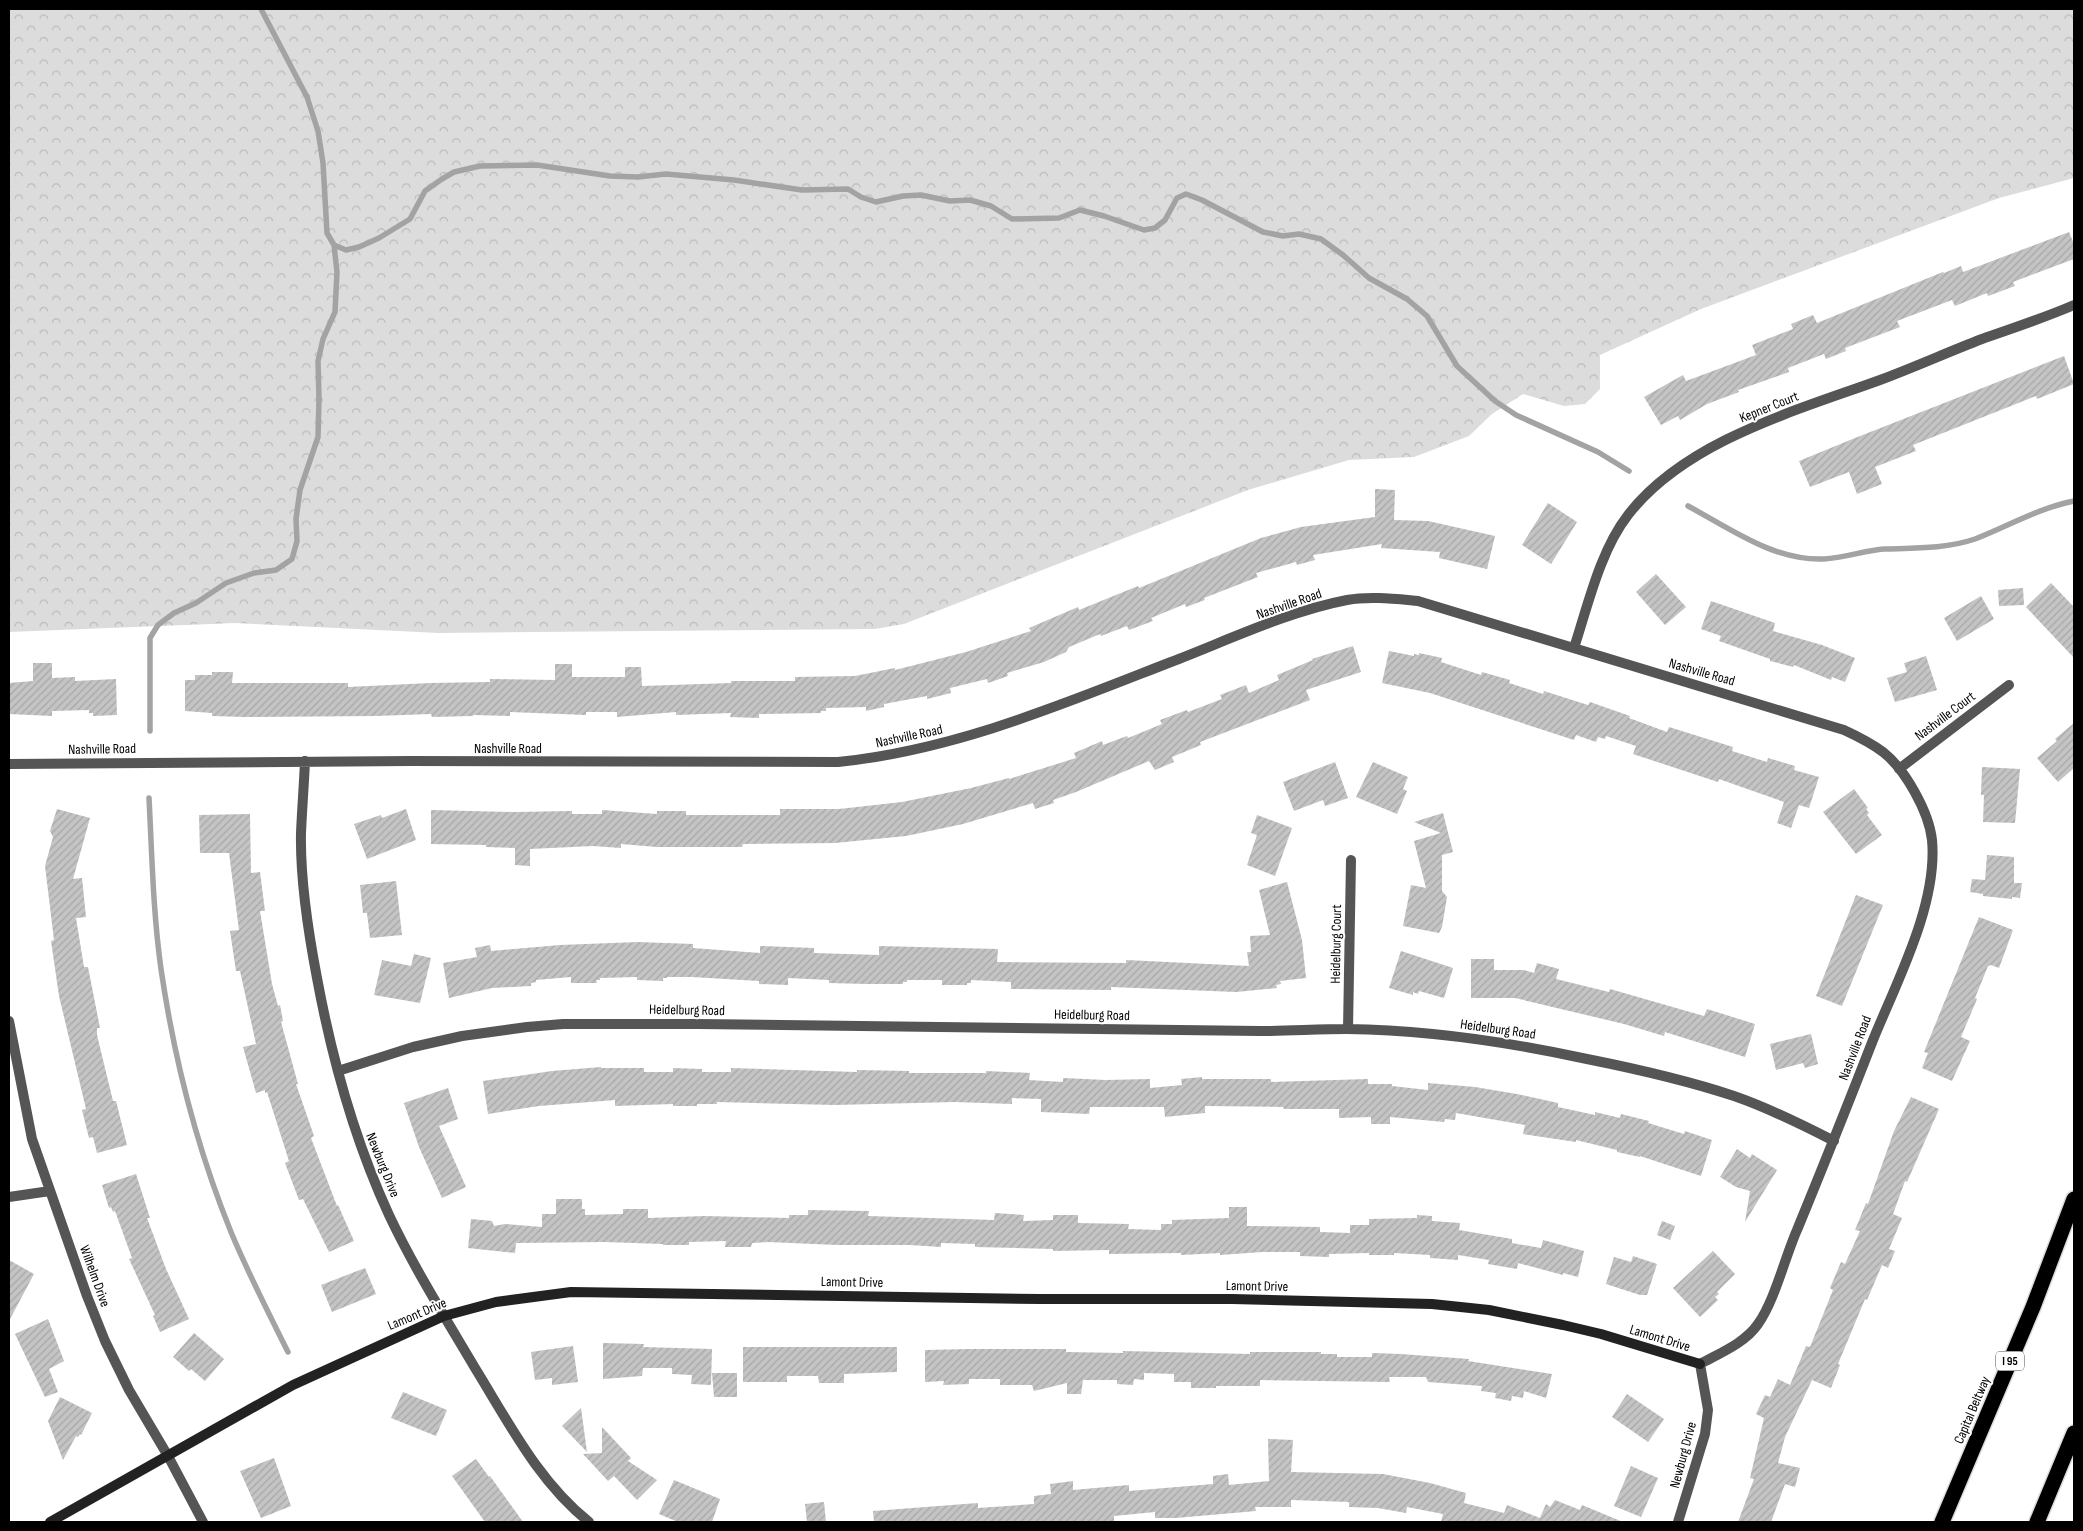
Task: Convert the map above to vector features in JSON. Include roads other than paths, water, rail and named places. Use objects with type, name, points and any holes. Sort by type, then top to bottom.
[{"type":"highway","name":"Capital Beltway","points":[[1942,1522],[2032,1307],[2074,1199]]},
{"type":"highway","points":[[2037,1522],[2074,1433]]},
{"type":"street","name":"Kepner Court","points":[[1574,648],[1598,574],[1618,529],[1641,499],[1688,462],[1742,433],[1790,413],[2074,305]]},
{"type":"street","name":"Nashville Road","points":[[9,764],[305,761],[838,762],[866,759],[923,749],[1006,725],[1287,617],[1348,600],[1389,599],[1418,601],[1844,730],[1884,753],[1899,769],[1914,791],[1932,837],[1932,876],[1911,948],[1762,1318],[1746,1338],[1700,1364]]},
{"type":"street","name":"Nashville Court","points":[[1899,769],[2009,684]]},
{"type":"street","name":"Newburg Drive","points":[[305,761],[301,834],[306,908],[321,998],[338,1071],[357,1137],[390,1217],[444,1316],[528,1455],[560,1495],[589,1522]]},
{"type":"street","name":"Heidelburg Court","points":[[1348,1029],[1351,860]]},
{"type":"street","name":"Wilhelm Drive","points":[[9,1021],[32,1139],[84,1288],[105,1341],[129,1390],[168,1456],[203,1522]]},
{"type":"street","name":"Heidelburg Road","points":[[338,1071],[414,1047],[462,1036],[572,1023],[1260,1031],[1348,1029],[1475,1039],[1532,1048],[1637,1070],[1734,1096],[1791,1119],[1834,1141]]},
{"type":"street","points":[[9,1197],[50,1191]]},
{"type":"street","name":"Lamont Drive","points":[[50,1522],[293,1385],[444,1316],[496,1302],[571,1292],[1041,1299],[1232,1299],[1432,1304],[1470,1307],[1563,1325],[1601,1334],[1700,1364]]},
{"type":"street","name":"Newburg Drive","points":[[1678,1522],[1706,1434],[1708,1410],[1700,1364]]},
{"type":"waterway","points":[[261,9],[307,97],[318,131],[323,163],[327,233],[334,245],[346,250],[359,247],[379,238],[410,219],[425,191],[442,179],[454,172],[480,166],[537,165],[610,176],[638,177],[666,174],[734,180],[802,190],[848,189],[861,197],[876,202],[903,196],[921,195],[950,201],[970,200],[991,206],[1012,219],[1059,218],[1080,210],[1144,230],[1155,228],[1165,220],[1177,198],[1186,194],[1202,200],[1263,232],[1283,236],[1299,234],[1321,239],[1369,278],[1407,299],[1427,316],[1457,366],[1495,401],[1516,415],[1598,452],[1629,471]]},
{"type":"waterway","points":[[150,731],[150,638],[158,625],[174,613],[196,603],[226,583],[254,573],[276,570],[292,559],[297,541],[296,519],[300,490],[318,437],[318,361],[323,339],[335,312],[337,272],[334,245]]},
{"type":"waterway","points":[[1688,506],[1753,542],[1770,549],[1788,555],[1824,559],[1884,549],[1953,545],[1975,539],[2036,513],[2074,501]]},
{"type":"waterway","points":[[149,798],[158,948],[166,1002],[188,1102],[197,1135],[231,1232],[288,1352]]}]
